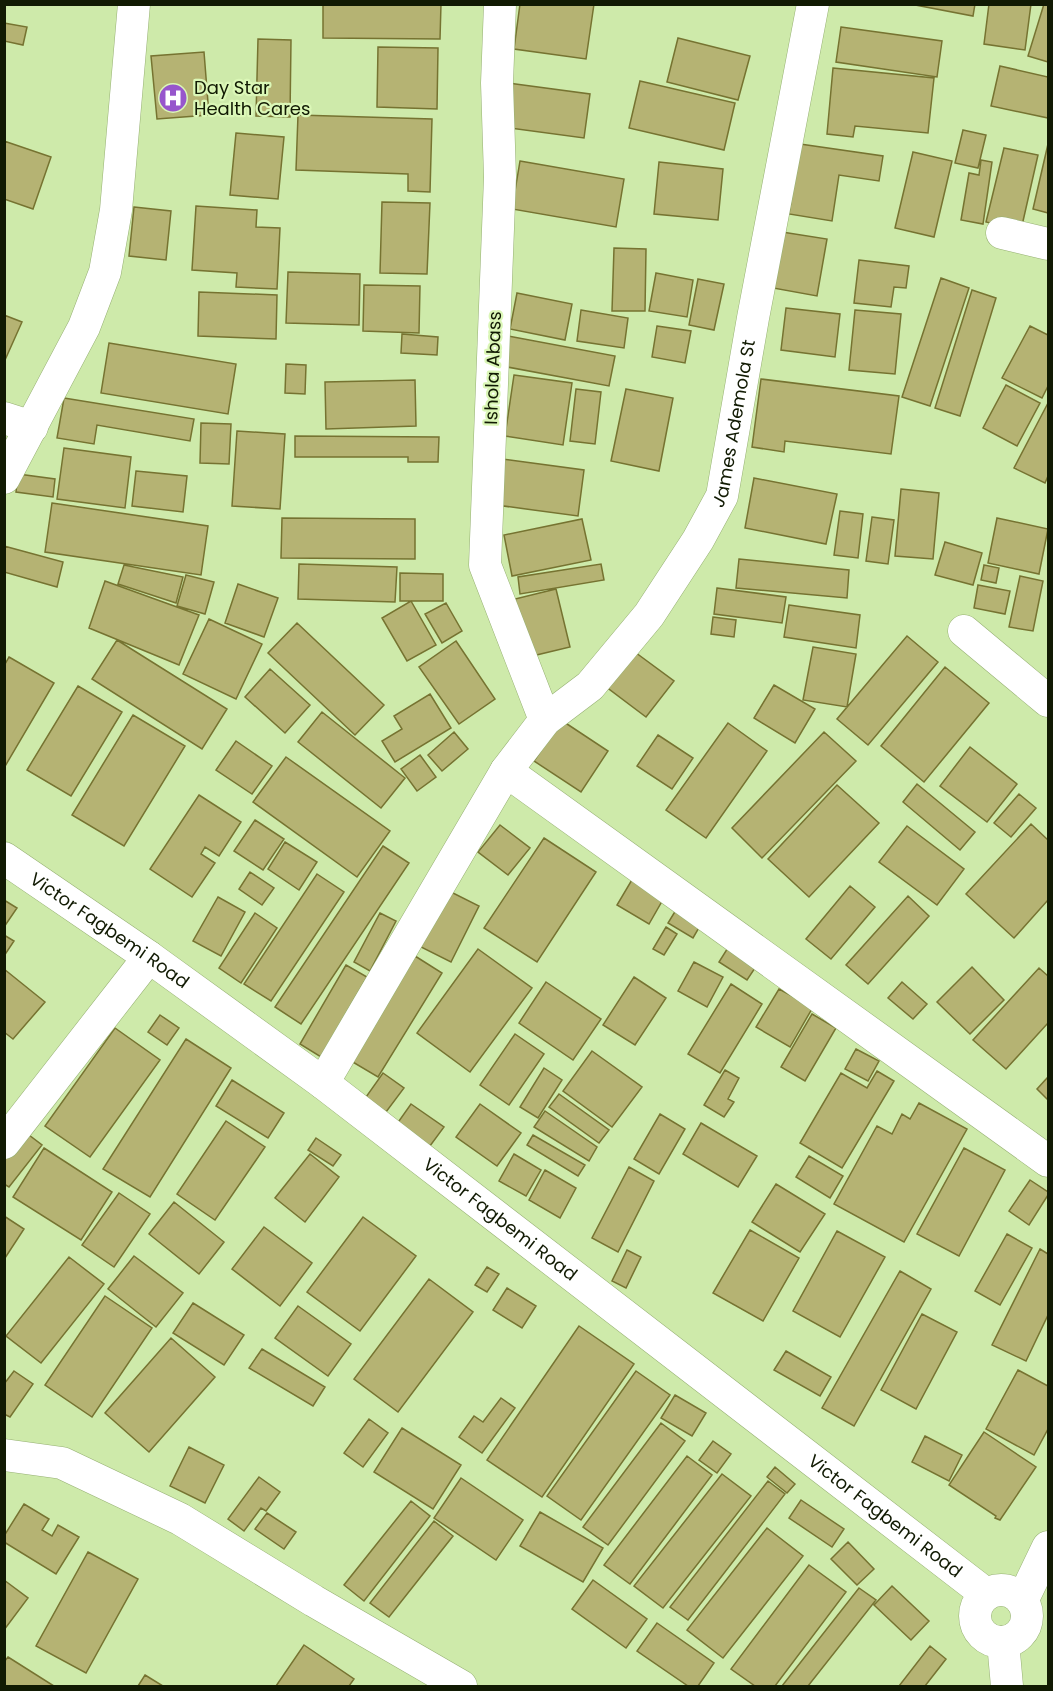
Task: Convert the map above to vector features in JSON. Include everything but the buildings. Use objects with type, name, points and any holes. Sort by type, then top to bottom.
[{"type":"street","points":[[4,478],[18,422],[84,327],[105,272],[116,210],[134,4]]},
{"type":"street","name":"Ishola Abass","points":[[500,4],[498,83],[500,177],[485,565],[545,720]]},
{"type":"street","name":"James Ademola St","points":[[323,1083],[506,771],[545,720],[590,686],[649,615],[698,540],[722,496],[753,318],[813,4]]},
{"type":"street","points":[[1002,233],[1048,244]]},
{"type":"street","points":[[964,632],[1048,701]]},
{"type":"street","points":[[506,771],[1048,1161]]},
{"type":"street","name":"Victor Fagbemi Road","points":[[4,858],[149,957],[323,1083],[986,1594]]},
{"type":"street","points":[[4,1143],[149,957]]},
{"type":"street","points":[[4,1455],[62,1464],[180,1519],[314,1601],[461,1686]]},
{"type":"street","points":[[1022,1601],[1048,1547]]},
{"type":"street","points":[[999,1590],[1012,1592],[1022,1601],[1027,1613],[1024,1627],[1016,1637],[1003,1642],[989,1639],[979,1630],[974,1618],[977,1604],[986,1594],[999,1590]]},
{"type":"street","points":[[1003,1642],[1007,1686]]},
{"type":"place","name":"Day Star Health Cares","points":[[173,98]]}]
